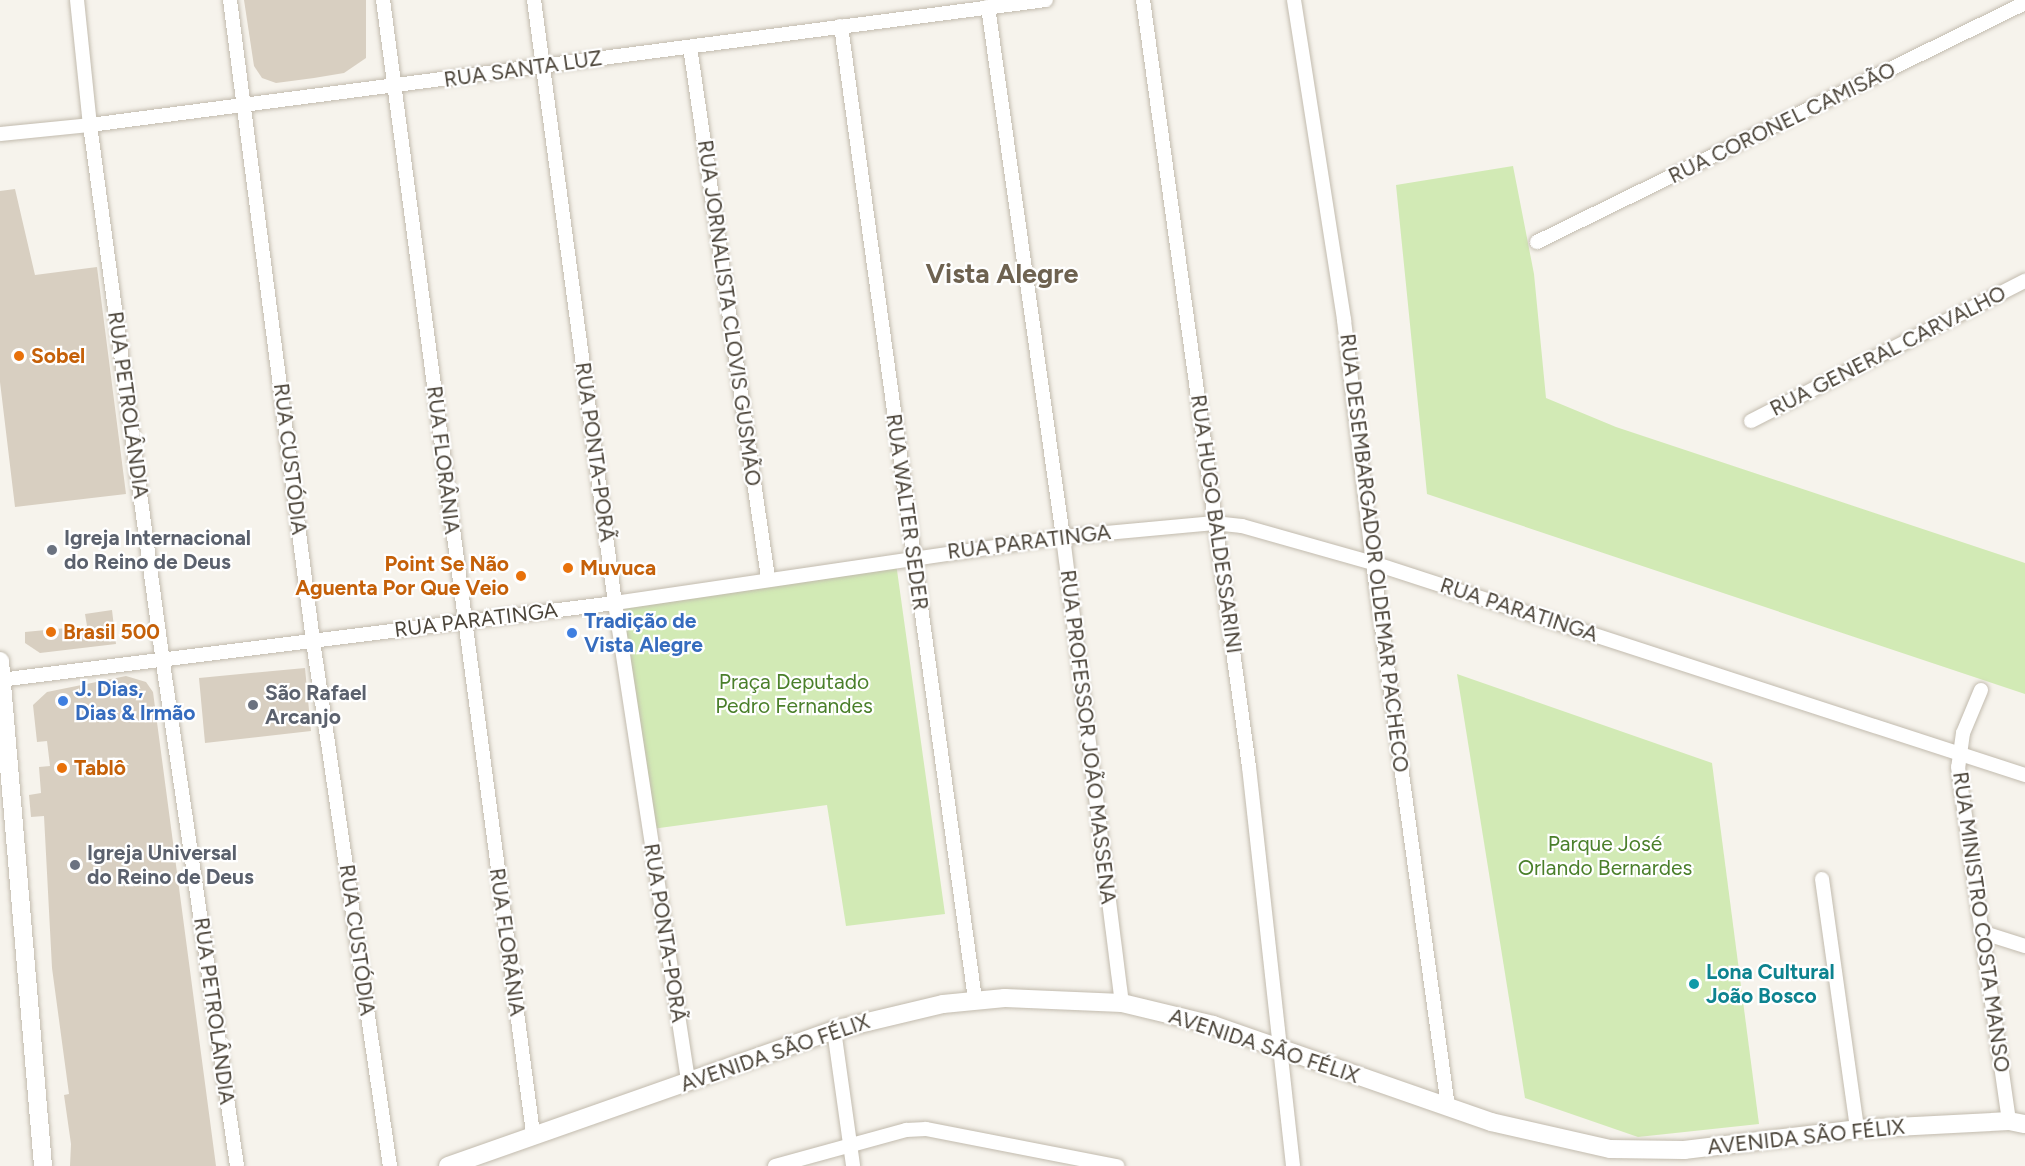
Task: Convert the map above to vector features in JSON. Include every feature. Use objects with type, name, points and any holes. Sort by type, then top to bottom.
[{"type":"street","name":"RUA PETROLÂNDIA","points":[[77,0],[90,125],[163,663],[237,1166]]},
{"type":"street","name":"RUA CUSTÓDIA","points":[[230,0],[313,641],[390,1166]]},
{"type":"street","name":"RUA FLORÂNIA","points":[[383,0],[533,1134]]},
{"type":"street","name":"RUA PONTA-PORÃ","points":[[534,0],[615,603],[688,1082]]},
{"type":"street","name":"RUA SANTA LUZ","points":[[0,134],[90,125],[395,86],[1046,0]]},
{"type":"street","name":"RUA HUGO BALDESSARINI","points":[[1143,0],[1176,223],[1214,523],[1249,767],[1282,1048],[1293,1166]]},
{"type":"street","name":"RUA DESEMBARGADOR OLDEMAR PACHECO","points":[[1294,0],[1344,320],[1373,563],[1448,1107]]},
{"type":"street","name":"RUA CORONEL CAMISÃO","points":[[1537,242],[2025,3]]},
{"type":"street","name":"RUA PROFESSOR JOÃO MASSENA","points":[[988,7],[1063,537],[1122,1003]]},
{"type":"street","name":"RUA WALTER SEDER","points":[[841,26],[975,999]]},
{"type":"street","name":"RUA JORNALISTA CLOVIS GUSMÃO","points":[[690,47],[768,578]]},
{"type":"street","name":"RUA GENERAL CARVALHO","points":[[1751,421],[2025,281]]},
{"type":"street","name":"RUA PARATINGA","points":[[1,680],[163,663],[313,641],[615,603],[768,578],[1063,537],[1214,523],[1242,526],[1373,563],[2025,776]]},
{"type":"street","points":[[0,661],[43,1166]]},
{"type":"street","name":"RUA MINISTRO COSTA MANSO","points":[[1981,690],[1959,753],[1984,933],[2017,1122]]},
{"type":"street","points":[[1822,879],[1857,1129]]},
{"type":"street","points":[[1984,933],[2025,946]]},
{"type":"street","name":"AVENIDA SÃO FÉLIX","points":[[448,1166],[533,1134],[834,1030],[975,999],[1122,1003],[1213,1025],[1448,1107],[1547,1135],[1644,1152],[1857,1129],[2017,1122]]},
{"type":"street","points":[[834,1030],[853,1166]]},
{"type":"street","points":[[775,1166],[906,1130],[926,1129],[1117,1166]]},
{"type":"green space","points":[[1513,166],[1534,274],[1546,398],[1616,427],[2025,563],[2025,694],[1427,494],[1396,185]]},
{"type":"green space","name":"Praça Deputado Pedro Fernandes","points":[[896,563],[945,914],[846,926],[827,805],[652,829],[622,606]]},
{"type":"green space","name":"Parque José Orlando Bernardes","points":[[1457,674],[1712,763],[1759,1124],[1638,1137],[1525,1098]]},
{"type":"building","points":[[244,0],[366,0],[366,58],[344,73],[276,83],[262,78],[254,66]]},
{"type":"building","points":[[15,189],[35,275],[97,267],[126,494],[15,507],[0,382],[0,191]]},
{"type":"building","points":[[112,610],[116,644],[40,653],[25,643],[25,632],[87,626],[85,614]]},
{"type":"building","points":[[305,668],[311,731],[205,743],[199,678]]},
{"type":"building","points":[[126,676],[146,682],[153,692],[216,1166],[70,1166],[71,1144],[64,1095],[69,1094],[52,968],[44,816],[31,817],[29,795],[41,793],[39,767],[50,766],[47,741],[37,742],[33,705],[47,692]]},
{"type":"place","name":"Sobel","points":[[19,356]]},
{"type":"place","name":"Igreja Internacional do Reino de Deus","points":[[52,550]]},
{"type":"place","name":"Muvuca","points":[[568,568]]},
{"type":"place","name":"Point Se Não Aguenta Por Que Veio","points":[[521,576]]},
{"type":"place","name":"Brasil 500","points":[[51,632]]},
{"type":"place","name":"Tradição de Vista Alegre","points":[[572,633]]},
{"type":"place","name":"J. Dias, Dias & Irmão","points":[[63,701]]},
{"type":"place","name":"São Rafael Arcanjo","points":[[253,705]]},
{"type":"place","name":"Tablô","points":[[62,768]]},
{"type":"place","name":"Igreja Universal do Reino de Deus","points":[[75,865]]},
{"type":"place","name":"Lona Cultural João Bosco","points":[[1694,984]]},
{"type":"district","name":"Vista Alegre","points":[[1002,274]]}]
